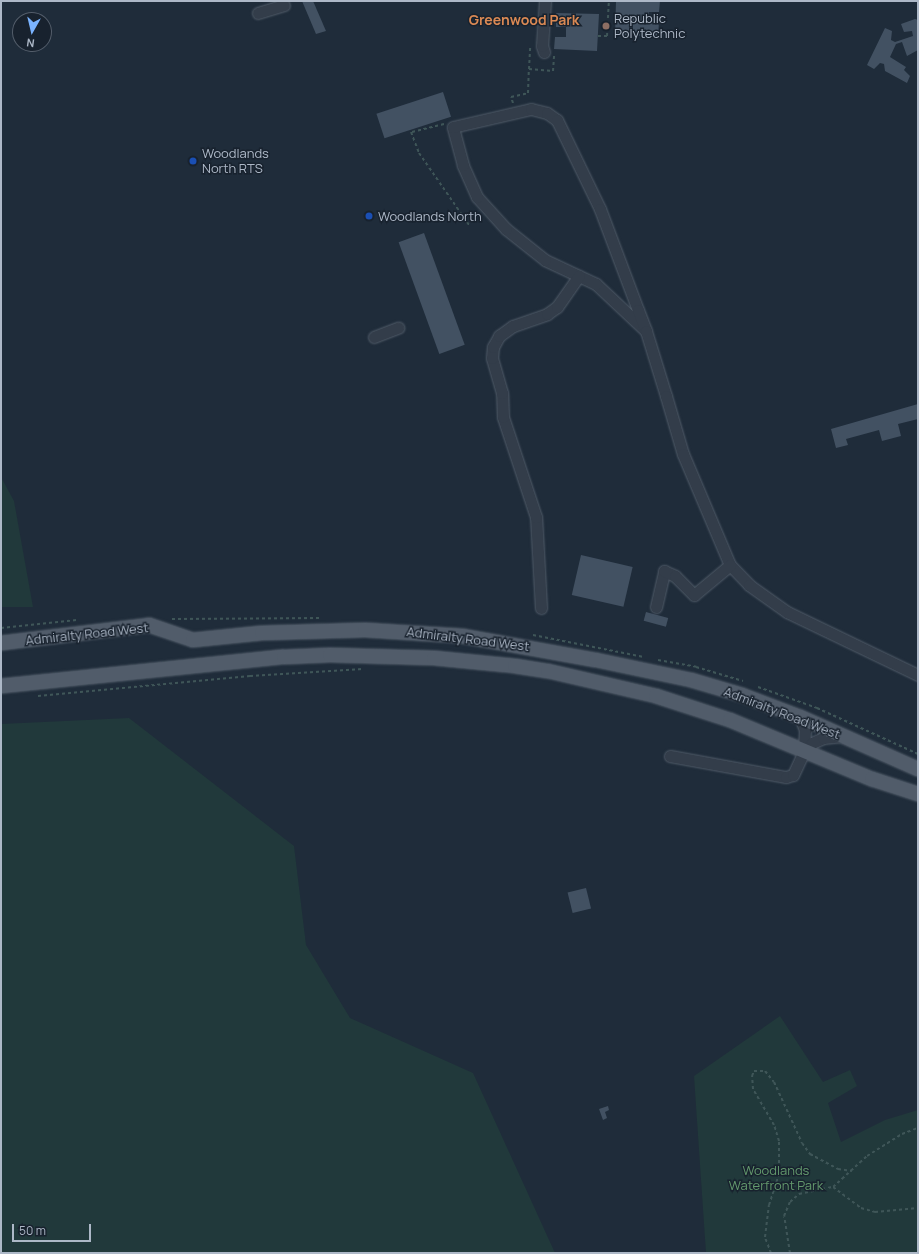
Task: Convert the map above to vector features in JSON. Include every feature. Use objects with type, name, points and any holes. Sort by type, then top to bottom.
[{"type":"main road","name":"Admiralty Road West","points":[[1,643],[149,625],[193,640],[262,633],[365,630],[438,634],[541,648],[691,680],[742,695],[800,717],[918,769]]},
{"type":"main road","name":"Admiralty Road West","points":[[1,686],[284,657],[338,655],[434,658],[541,670],[611,684],[730,720],[804,751],[918,794]]},
{"type":"street","points":[[544,52],[542,46],[545,1]]},
{"type":"street","points":[[258,13],[284,5]]},
{"type":"street","points":[[646,331],[596,284],[546,260],[506,229],[477,197],[463,165],[454,126],[531,108],[547,113],[557,120],[600,209],[646,331],[683,454],[730,565],[749,585],[787,612],[918,675]]},
{"type":"street","points":[[541,608],[536,517],[503,417],[502,393],[492,358],[493,347],[500,336],[513,326],[552,310],[579,276]]},
{"type":"street","points":[[374,337],[398,328]]},
{"type":"street","points":[[656,607],[664,571],[675,576],[694,595],[730,565]]},
{"type":"street","points":[[800,717],[805,730],[804,751]]},
{"type":"street","points":[[670,756],[786,777],[793,775],[804,751],[812,743],[823,738],[843,736]]},
{"type":"path","points":[[598,36],[607,36],[609,1]]},
{"type":"path","points":[[37,696],[250,676],[370,669]]},
{"type":"path","points":[[771,1253],[765,1237],[769,1205],[779,1175],[779,1141],[774,1125],[753,1089],[752,1076],[754,1071],[765,1071],[774,1082],[802,1144],[810,1154],[838,1169],[852,1171]]},
{"type":"path","points":[[790,1253],[784,1216],[790,1202],[799,1194],[833,1187],[883,1146],[918,1128]]},
{"type":"path","points":[[833,1187],[861,1208],[875,1212],[918,1208]]},
{"type":"green space","points":[[1,477],[14,501],[33,607],[1,607]]},
{"type":"green space","points":[[129,718],[294,846],[306,945],[350,1018],[473,1073],[555,1253],[1,1253],[1,724]]},
{"type":"green space","name":"Woodlands Waterfront Park","points":[[780,1016],[823,1082],[850,1070],[857,1086],[828,1103],[841,1142],[885,1120],[918,1110],[918,1253],[706,1253],[694,1076]]},
{"type":"building","points":[[302,1],[313,1],[326,31],[316,34]]},
{"type":"building","points":[[616,1],[660,1],[659,12],[649,12],[648,22],[659,22],[658,36],[615,35]]},
{"type":"building","points":[[556,13],[599,14],[597,51],[554,49],[555,37],[566,37],[566,27],[556,27]]},
{"type":"building","points":[[915,19],[918,20],[918,50],[907,56],[902,42],[896,44],[890,57],[906,67],[904,70],[910,76],[907,83],[885,71],[884,64],[880,63],[874,69],[867,65],[885,28],[892,31],[891,40],[895,42],[913,36],[912,31],[904,32],[901,24]]},
{"type":"building","points":[[443,92],[451,117],[384,138],[376,114]]},
{"type":"building","points":[[424,233],[465,345],[439,354],[399,242]]},
{"type":"building","points":[[918,404],[918,419],[898,424],[901,436],[882,441],[879,430],[846,439],[848,445],[836,448],[831,429]]},
{"type":"building","points":[[581,555],[633,567],[623,607],[572,595]]},
{"type":"building","points":[[646,612],[668,618],[666,627],[644,621]]},
{"type":"building","points":[[586,888],[591,908],[573,913],[568,893]]},
{"type":"building","points":[[608,1106],[609,1110],[605,1112],[607,1118],[603,1120],[599,1109]]},
{"type":"place","name":"Republic Polytechnic","points":[[606,26]]},
{"type":"place","name":"Woodlands North RTS","points":[[193,161]]},
{"type":"place","name":"Woodlands North","points":[[369,216]]},
{"type":"district","name":"Greenwood Park","points":[[524,20]]}]
